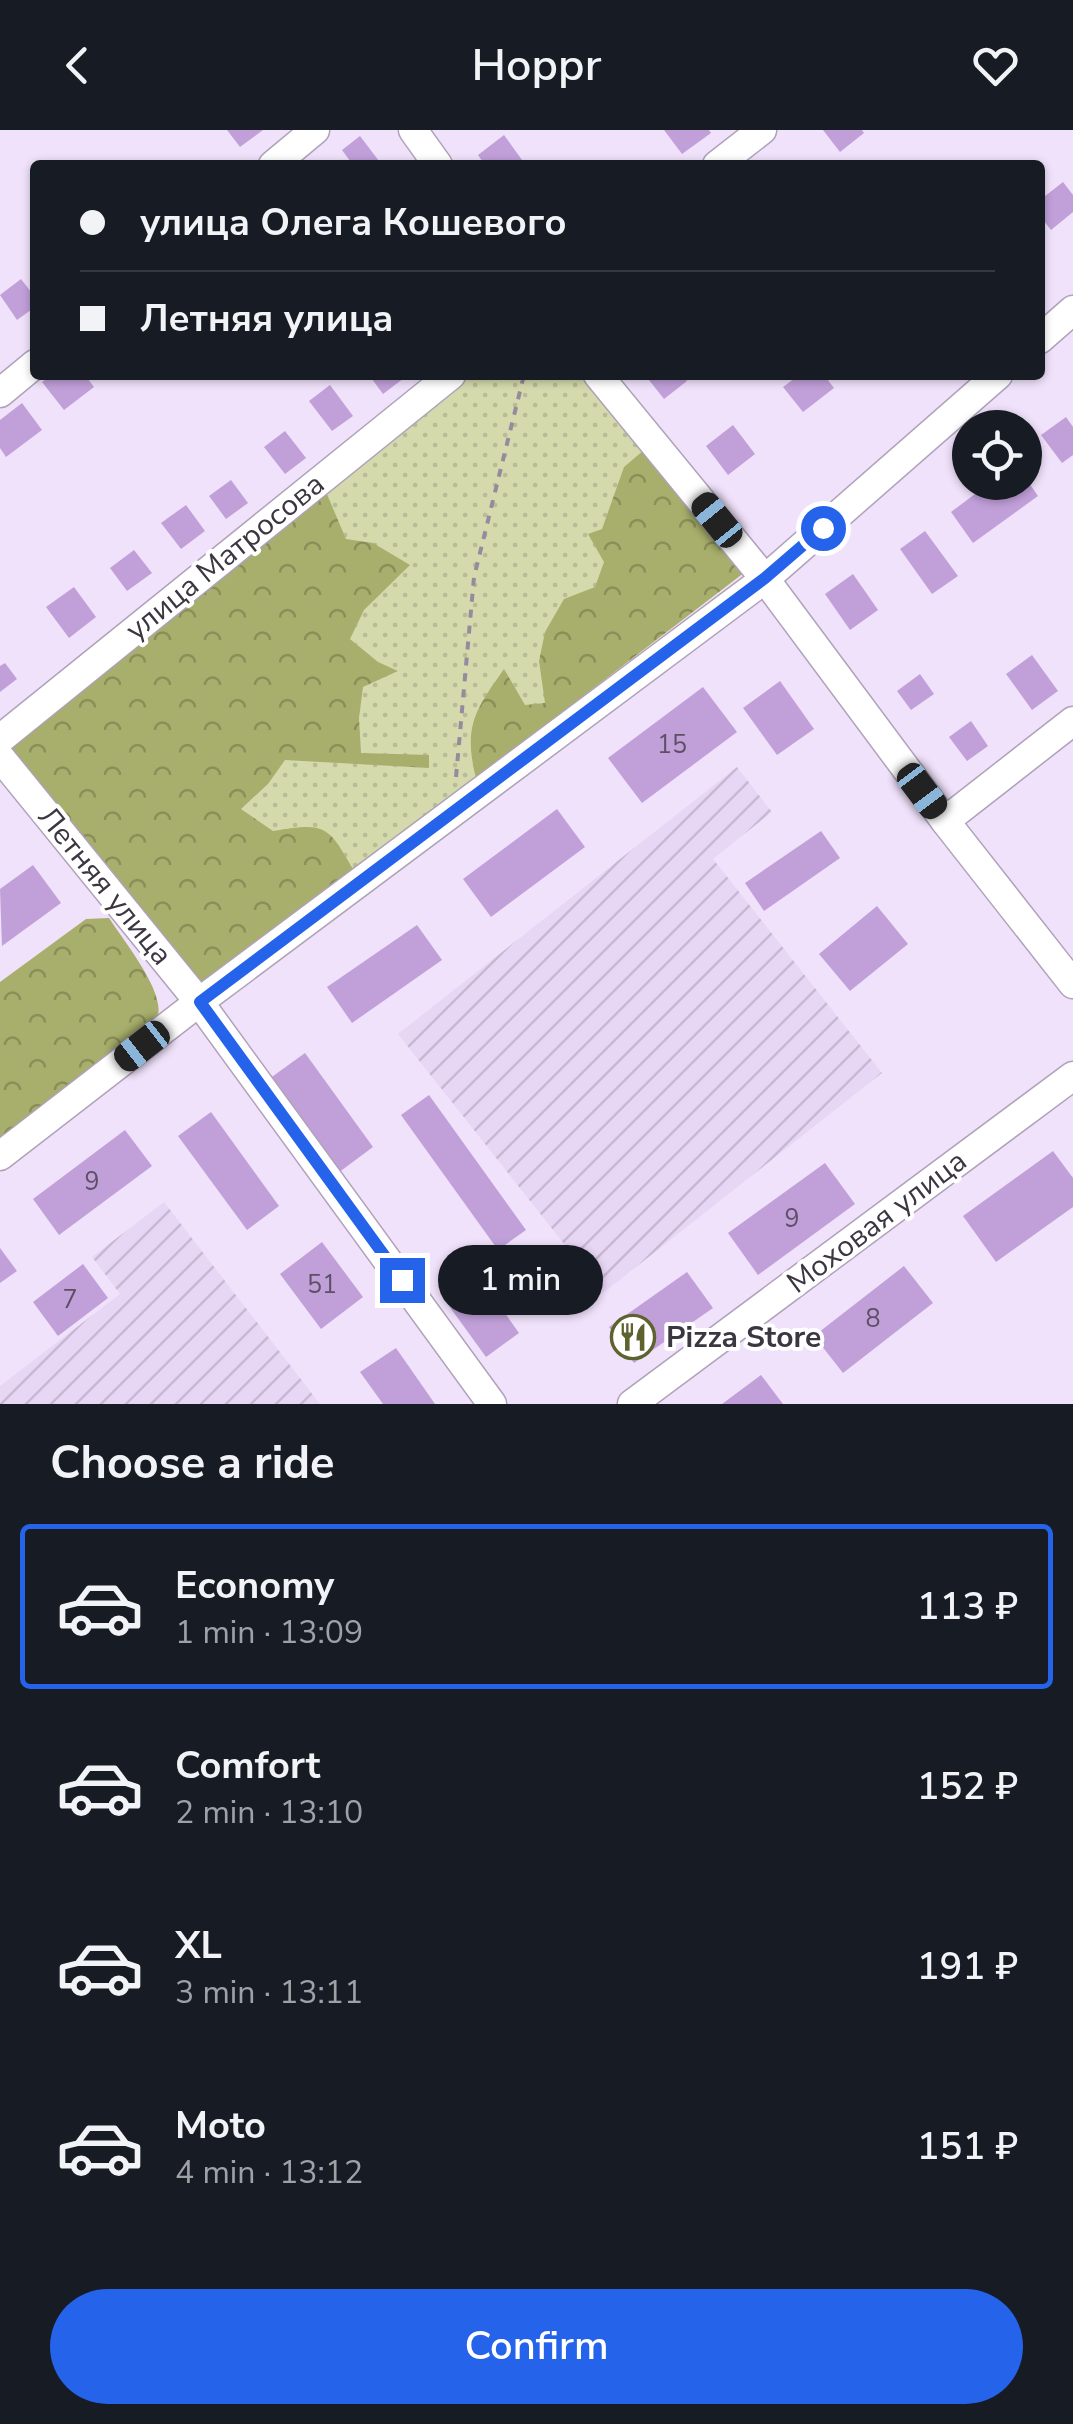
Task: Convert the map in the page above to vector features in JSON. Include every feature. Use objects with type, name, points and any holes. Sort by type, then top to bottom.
[{"type":"street","points":[[279,160],[315,130]]},
{"type":"street","points":[[413,130],[434,160]]},
{"type":"street","points":[[723,160],[762,130]]},
{"type":"street","points":[[1045,335],[1073,310]]},
{"type":"street","points":[[0,393],[30,368]]},
{"type":"street","name":"улица Матросова","points":[[0,739],[445,380]]},
{"type":"street","points":[[602,380],[765,578],[945,821],[1073,984]]},
{"type":"street","points":[[0,1156],[765,578],[992,380]]},
{"type":"street","points":[[945,821],[1073,721]]},
{"type":"street","name":"Летняя улица","points":[[0,757],[200,1002],[492,1404]]},
{"type":"street","name":"Моховая улица","points":[[632,1404],[1073,1076]]},
{"type":"path","points":[[454,811],[474,577],[523,380]]},
{"type":"shaded area","points":[[737,767],[772,812],[713,859],[882,1073],[603,1293],[398,1034]]},
{"type":"shaded area","points":[[164,1202],[320,1404],[0,1404],[0,1386],[120,1294],[92,1257]]},
{"type":"green space","points":[[465,380],[586,380],[745,572],[199,990],[11,747]]},
{"type":"green space","points":[[644,450],[745,572],[476,778],[471,745],[479,708],[504,669],[525,705],[545,703],[539,661],[545,632],[564,599],[595,587],[604,562],[588,534],[602,529],[624,467]]},
{"type":"green space","points":[[326,492],[346,539],[373,543],[410,565],[364,610],[350,639],[378,662],[398,671],[363,687],[359,718],[361,753],[429,755],[429,768],[285,760],[268,784],[241,809],[273,831],[304,827],[324,830],[338,844],[354,871],[199,990],[11,747]]},
{"type":"green space","points":[[109,918],[149,979],[158,1015],[0,1142],[0,982],[86,919]]},
{"type":"building","points":[[227,130],[263,130],[240,147]]},
{"type":"building","points":[[664,130],[709,130],[711,133],[682,154]]},
{"type":"building","points":[[823,130],[862,130],[864,133],[840,152]]},
{"type":"building","points":[[504,135],[522,160],[482,160],[478,155]]},
{"type":"building","points":[[360,136],[378,160],[349,160],[342,150]]},
{"type":"building","points":[[1063,182],[1073,195],[1073,212],[1051,230],[1045,222],[1045,196]]},
{"type":"building","points":[[21,279],[30,291],[30,311],[17,320],[0,295]]},
{"type":"building","points":[[89,380],[94,387],[64,410],[42,382]]},
{"type":"building","points":[[373,380],[401,380],[383,394]]},
{"type":"building","points":[[649,380],[686,380],[687,381],[664,399]]},
{"type":"building","points":[[792,380],[828,380],[834,388],[803,412],[783,387]]},
{"type":"building","points":[[330,385],[353,416],[332,431],[309,401]]},
{"type":"building","points":[[22,403],[42,430],[6,457],[0,448],[0,420]]},
{"type":"building","points":[[1066,417],[1073,427],[1073,455],[1062,463],[1042,434]]},
{"type":"building","points":[[733,425],[755,454],[728,475],[706,446]]},
{"type":"building","points":[[285,431],[306,458],[285,474],[264,447]]},
{"type":"building","points":[[231,480],[248,503],[226,519],[209,496]]},
{"type":"building","points":[[967,500],[1032,500],[973,543],[951,512]]},
{"type":"building","points":[[186,505],[205,531],[181,549],[161,523]]},
{"type":"building","points":[[925,531],[958,576],[932,594],[900,549]]},
{"type":"building","points":[[134,550],[152,573],[127,591],[110,568]]},
{"type":"building","points":[[853,574],[878,610],[850,630],[825,594]]},
{"type":"building","points":[[74,587],[96,617],[69,638],[46,607]]},
{"type":"building","points":[[1032,655],[1058,691],[1032,710],[1006,674]]},
{"type":"building","points":[[5,663],[17,679],[0,692],[0,666]]},
{"type":"building","points":[[920,674],[934,694],[911,710],[897,691]]},
{"type":"building","points":[[780,681],[814,729],[777,755],[743,708]]},
{"type":"building","points":[[703,687],[737,732],[642,803],[608,758]]},
{"type":"building","points":[[971,721],[988,746],[967,761],[949,737]]},
{"type":"building","points":[[557,809],[585,847],[491,917],[463,879]]},
{"type":"building","points":[[821,831],[840,858],[764,911],[745,883]]},
{"type":"building","points":[[33,865],[61,903],[2,946],[0,889]]},
{"type":"building","points":[[877,906],[908,944],[850,991],[819,954]]},
{"type":"building","points":[[417,925],[442,960],[352,1023],[327,987]]},
{"type":"building","points":[[305,1053],[373,1147],[338,1173],[269,1079]]},
{"type":"building","points":[[429,1095],[526,1230],[498,1250],[401,1115]]},
{"type":"building","points":[[211,1112],[279,1206],[247,1230],[178,1136]]},
{"type":"building","points":[[125,1130],[152,1166],[59,1235],[33,1199]]},
{"type":"building","points":[[1053,1151],[1073,1178],[1073,1207],[996,1262],[963,1216]]},
{"type":"building","points":[[825,1163],[855,1204],[758,1275],[728,1233]]},
{"type":"building","points":[[322,1242],[363,1297],[321,1329],[280,1274]]},
{"type":"building","points":[[0,1248],[17,1271],[0,1283]]},
{"type":"building","points":[[83,1264],[108,1298],[58,1336],[33,1302]]},
{"type":"building","points":[[904,1266],[933,1303],[843,1373],[814,1336]]},
{"type":"building","points":[[687,1272],[713,1308],[634,1363],[609,1327]]},
{"type":"building","points":[[483,1282],[519,1333],[486,1357],[449,1306]]},
{"type":"building","points":[[396,1348],[435,1404],[383,1404],[360,1372]]},
{"type":"building","points":[[761,1375],[783,1404],[722,1404]]},
{"type":"place","name":"Pizza Store","points":[[633,1337]]},
{"type":"route","points":[[402,1280],[200,1002],[765,578],[823,528]]}]
